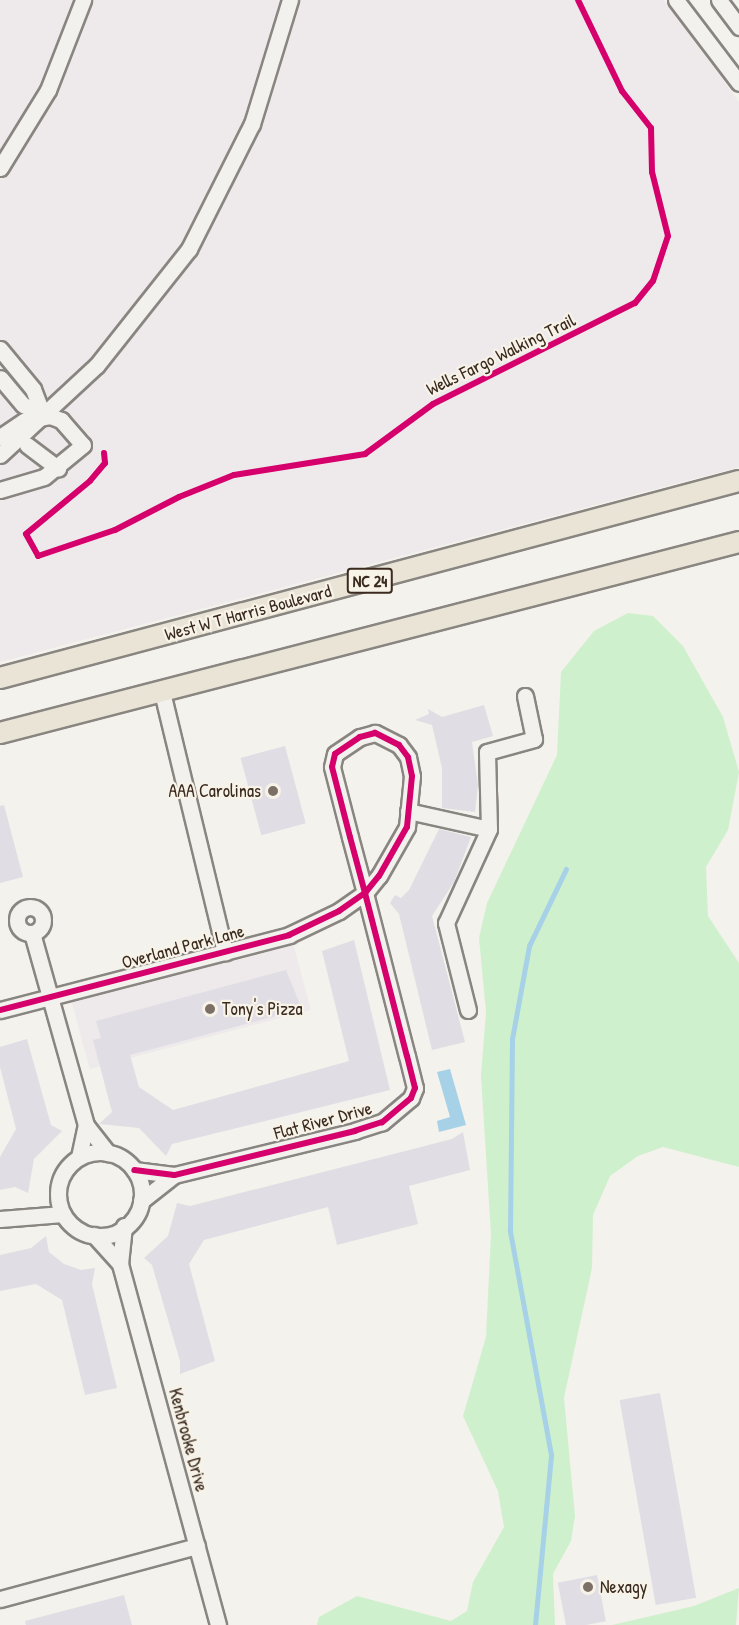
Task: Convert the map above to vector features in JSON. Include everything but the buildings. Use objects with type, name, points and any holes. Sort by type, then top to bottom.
[{"type":"main road","name":"West W T Harris Boulevard","points":[[0,678],[739,481]]},
{"type":"main road","points":[[0,733],[739,542]]},
{"type":"street","points":[[0,168],[48,90],[82,0]]},
{"type":"street","points":[[0,455],[126,333],[189,249],[252,124],[290,0]]},
{"type":"street","points":[[676,0],[739,83]]},
{"type":"street","points":[[719,0],[739,27]]},
{"type":"street","points":[[0,349],[33,389],[43,415],[36,436],[27,446],[0,466]]},
{"type":"street","points":[[0,378],[23,405],[43,415],[61,420],[84,445],[58,468],[36,481],[0,490]]},
{"type":"street","points":[[0,437],[43,415]]},
{"type":"street","points":[[27,446],[58,468]]},
{"type":"street","points":[[162,692],[225,952]]},
{"type":"street","points":[[468,1010],[446,923],[489,829],[487,752],[534,740],[525,696]]},
{"type":"street","name":"Flat River Drive","points":[[108,1153],[134,1170],[174,1175],[355,1131],[382,1122],[411,1098],[415,1088],[332,767],[335,754],[375,733],[399,745],[408,758],[412,776],[408,811],[400,843],[365,893]]},
{"type":"street","points":[[408,811],[489,829]]},
{"type":"street","name":"Overland Park Lane","points":[[0,1011],[309,928],[365,893]]},
{"type":"street","points":[[32,933],[86,1125],[108,1153]]},
{"type":"street","points":[[86,1125],[79,1157],[62,1175],[57,1194],[63,1215],[74,1227],[94,1235],[112,1234],[124,1226]]},
{"type":"street","points":[[79,1157],[108,1153]]},
{"type":"street","points":[[134,1170],[141,1200]]},
{"type":"street","name":"Flat River Drive","points":[[124,1226],[141,1200],[174,1175]]},
{"type":"street","points":[[31,1213],[57,1194]]},
{"type":"street","points":[[0,1219],[31,1213],[63,1215]]},
{"type":"street","name":"Kenbrooke Drive","points":[[124,1226],[120,1264],[218,1625]]},
{"type":"street","name":"Kenbrooke Drive","points":[[94,1235],[120,1264]]},
{"type":"street","points":[[0,1599],[197,1546]]},
{"type":"shaded area","points":[[0,0],[664,0],[739,102],[739,467],[0,662]]},
{"type":"shaded area","points":[[293,943],[311,1010],[90,1069],[72,1002]]},
{"type":"green space","points":[[628,613],[653,616],[683,646],[723,717],[739,772],[728,830],[706,867],[708,916],[739,963],[739,1167],[663,1147],[638,1156],[610,1176],[593,1215],[592,1268],[564,1398],[575,1516],[571,1541],[553,1574],[555,1625],[317,1625],[319,1617],[357,1596],[451,1621],[467,1611],[473,1582],[504,1527],[498,1491],[463,1416],[486,1337],[491,1234],[481,1076],[486,1012],[479,938],[487,903],[557,755],[561,672],[594,631]]},
{"type":"green space","points":[[739,1588],[736,1625],[612,1625],[694,1606]]},
{"type":"water","points":[[450,1069],[466,1125],[439,1132],[437,1121],[450,1117],[437,1072]]},
{"type":"waterway","points":[[535,1625],[551,1455],[510,1231],[512,1039],[529,946],[566,869]]},
{"type":"cycle path","name":"Wells Fargo Walking Trail","points":[[104,453],[105,463],[90,481],[26,534],[38,556],[115,530],[179,497],[234,475],[365,454],[433,404],[635,303],[653,281],[668,236],[652,172],[651,128],[622,91],[578,0]]},
{"type":"cycle path","points":[[0,1010],[289,935],[339,911],[365,893],[379,876],[407,827],[412,776],[408,757],[399,745],[375,733],[360,737],[335,754],[332,767],[365,893],[415,1088],[411,1098],[382,1122],[355,1131],[174,1175],[134,1170]]},
{"type":"place","name":"AAA Carolinas","points":[[273,791]]},
{"type":"place","name":"Tony's Pizza","points":[[210,1009]]},
{"type":"place","name":"Nexagy","points":[[588,1587]]}]
